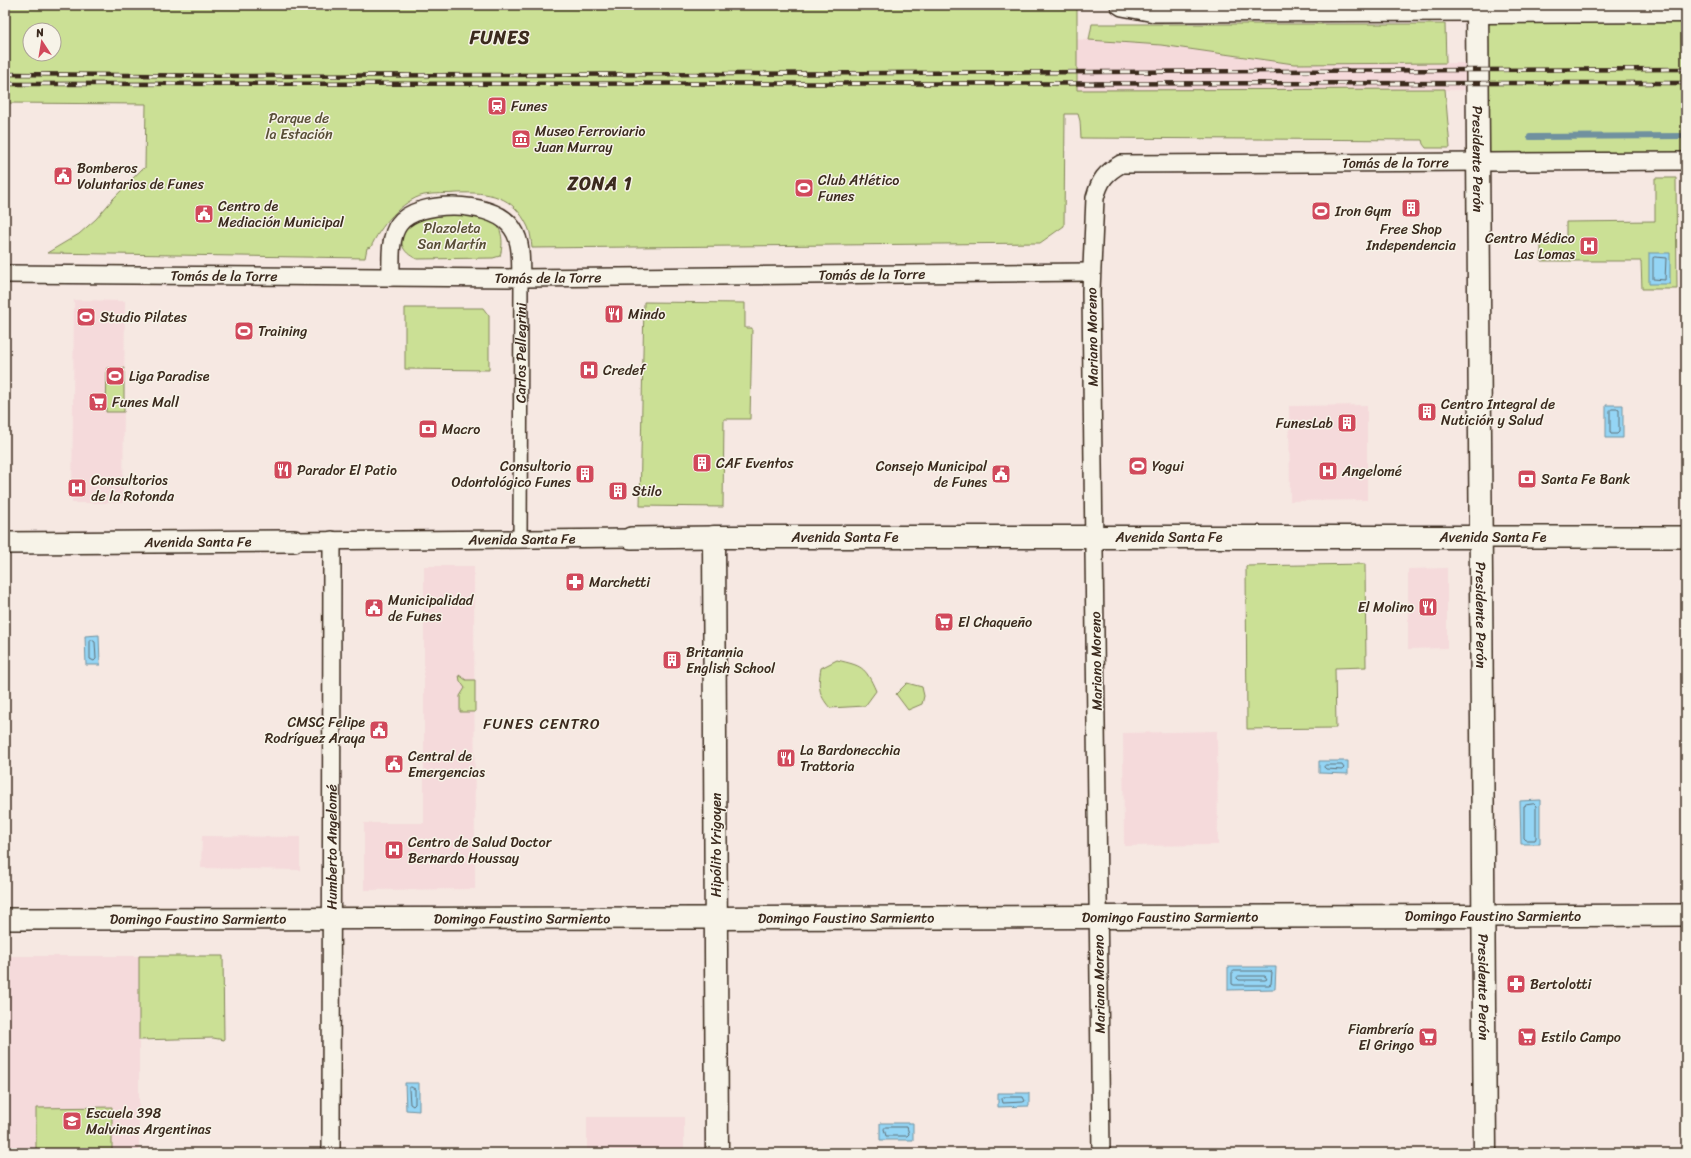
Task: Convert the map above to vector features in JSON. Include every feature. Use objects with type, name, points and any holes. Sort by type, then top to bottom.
[{"type":"main road","points":[[1477,8],[1686,11]]},
{"type":"main road","name":"Presidente Perón","points":[[1477,8],[1485,1153]]},
{"type":"main road","name":"Avenida Santa Fe","points":[[714,538],[1480,537]]},
{"type":"main road","name":"Hipólito Yrigoyen","points":[[714,538],[717,1153]]},
{"type":"main road","name":"Domingo Faustino Sarmiento","points":[[716,918],[1483,916]]},
{"type":"street","points":[[1119,5],[1122,8],[1154,13],[1477,8]]},
{"type":"street","name":"Tomás de la Torre","points":[[1108,172],[1121,164],[1686,161]]},
{"type":"street","name":"Mariano Moreno","points":[[1101,1153],[1091,272],[1095,198],[1099,184],[1108,172]]},
{"type":"street","name":"Carlos Pellegrini","points":[[391,277],[393,240],[399,224],[410,214],[427,209],[444,207],[478,208],[498,215],[509,224],[518,239],[521,253],[520,539]]},
{"type":"street","name":"Tomás de la Torre","points":[[5,274],[521,278],[1091,272]]},
{"type":"street","name":"Avenida Santa Fe","points":[[1480,537],[1686,537]]},
{"type":"street","name":"Avenida Santa Fe","points":[[5,543],[714,538]]},
{"type":"street","name":"Humberto Angelomé","points":[[330,1153],[332,918],[332,540]]},
{"type":"street","name":"Domingo Faustino Sarmiento","points":[[1483,916],[1686,915]]},
{"type":"street","name":"Domingo Faustino Sarmiento","points":[[5,919],[716,918]]},
{"type":"shaded area","points":[[43,20],[1044,37],[1161,45],[1294,64],[1686,62],[1536,90],[5,91],[5,30],[22,26],[22,62],[62,62],[62,22],[35,22]]},
{"type":"shaded area","name":"Funes Mall","points":[[74,300],[125,301],[123,503],[72,503]]},
{"type":"shaded area","name":"Angelomé","points":[[1367,405],[1367,500],[1290,501],[1289,406]]},
{"type":"shaded area","points":[[424,566],[474,566],[475,889],[364,890],[364,823],[424,823]]},
{"type":"shaded area","name":"El Molino","points":[[1447,568],[1447,648],[1408,649],[1408,569]]},
{"type":"shaded area","points":[[1217,731],[1218,845],[1124,846],[1123,733]]},
{"type":"shaded area","points":[[202,836],[300,837],[300,870],[201,868]]},
{"type":"shaded area","points":[[5,956],[139,956],[139,1153],[5,1153]]},
{"type":"shaded area","points":[[587,1117],[684,1117],[684,1149],[644,1149],[644,1153],[587,1153]]},
{"type":"green space","name":"Parque de la Estación","points":[[5,5],[1077,5],[1077,90],[1445,89],[1450,148],[1426,148],[1422,140],[1081,138],[1078,114],[1065,114],[1064,226],[1040,243],[532,248],[529,229],[522,216],[515,208],[507,202],[490,195],[469,193],[428,194],[416,198],[408,203],[385,224],[371,247],[367,248],[365,258],[47,253],[79,234],[96,219],[142,169],[145,168],[146,104],[5,103]]},
{"type":"green space","points":[[1686,11],[1686,161],[1478,162],[1477,12]]},
{"type":"green space","points":[[1092,24],[1445,24],[1446,63],[1294,64],[1161,45],[1089,40]]},
{"type":"green space","points":[[1655,178],[1676,178],[1677,289],[1642,289],[1641,261],[1541,261],[1541,243],[1566,242],[1566,222],[1655,221]]},
{"type":"green space","name":"Plazoleta San Martín","points":[[458,214],[484,217],[496,224],[502,240],[500,256],[493,258],[417,259],[405,250],[402,242],[402,232],[404,227],[425,215]]},
{"type":"green space","points":[[644,302],[745,303],[745,328],[752,328],[750,419],[724,419],[723,507],[640,506]]},
{"type":"green space","points":[[405,308],[483,308],[489,316],[489,370],[405,369]]},
{"type":"green space","points":[[107,368],[124,368],[124,412],[106,412]]},
{"type":"green space","points":[[1365,564],[1366,667],[1335,668],[1336,728],[1247,729],[1246,566]]},
{"type":"green space","points":[[837,660],[862,668],[869,676],[876,691],[865,706],[830,708],[826,703],[821,694],[819,685],[821,668]]},
{"type":"green space","points":[[459,675],[466,680],[475,680],[475,712],[460,712],[460,696],[465,688],[460,681]]},
{"type":"green space","points":[[907,683],[922,687],[924,696],[922,704],[908,710],[896,694]]},
{"type":"green space","points":[[139,956],[223,956],[224,1040],[213,1038],[139,1040]]},
{"type":"green space","points":[[112,1107],[112,1153],[36,1153],[36,1108]]},
{"type":"water","points":[[1649,253],[1670,253],[1670,284],[1649,284]]},
{"type":"water","points":[[1606,405],[1623,405],[1623,438],[1606,438]]},
{"type":"water","points":[[99,635],[100,665],[86,665],[85,636]]},
{"type":"water","points":[[1319,761],[1348,761],[1348,774],[1319,773]]},
{"type":"water","points":[[1540,800],[1540,844],[1521,844],[1520,801]]},
{"type":"water","points":[[1228,967],[1276,967],[1275,989],[1228,990]]},
{"type":"water","points":[[405,1083],[419,1083],[419,1111],[406,1110]]},
{"type":"water","points":[[998,1093],[1029,1093],[1029,1106],[998,1107]]},
{"type":"water","points":[[880,1123],[913,1123],[913,1140],[880,1140]]},
{"type":"waterway","points":[[1530,137],[1686,136]]},
{"type":"railway","points":[[5,74],[245,76],[1686,69]]},
{"type":"railway","points":[[5,84],[1686,83]]},
{"type":"place","name":"Funes","points":[[497,106]]},
{"type":"place","name":"Museo Ferroviario Juan Murray","points":[[521,139]]},
{"type":"place","name":"Bomberos Voluntarios de Funes","points":[[63,176]]},
{"type":"place","name":"Club Atlético Funes","points":[[804,188]]},
{"type":"place","name":"Free Shop Independencia","points":[[1411,208]]},
{"type":"place","name":"Iron Gym","points":[[1321,211]]},
{"type":"place","name":"Centro de Mediación Municipal","points":[[204,214]]},
{"type":"place","name":"Centro Médico Las Lomas","points":[[1589,246]]},
{"type":"place","name":"Mindo","points":[[614,314]]},
{"type":"place","name":"Studio Pilates","points":[[86,317]]},
{"type":"place","name":"Training","points":[[244,331]]},
{"type":"place","name":"Credef","points":[[589,370]]},
{"type":"place","name":"Liga Paradise","points":[[115,376]]},
{"type":"place","name":"Funes Mall","points":[[98,402]]},
{"type":"place","name":"Centro Integral de Nutición y Salud","points":[[1427,412]]},
{"type":"place","name":"FunesLab","points":[[1347,423]]},
{"type":"place","name":"Macro","points":[[428,429]]},
{"type":"place","name":"CAF Eventos","points":[[702,463]]},
{"type":"place","name":"Yogui","points":[[1138,466]]},
{"type":"place","name":"Parador El Patio","points":[[283,470]]},
{"type":"place","name":"Angelomé","points":[[1328,471]]},
{"type":"place","name":"Consultorio Odontológico Funes","points":[[585,474]]},
{"type":"place","name":"Consejo Municipal de Funes","points":[[1001,474]]},
{"type":"place","name":"Santa Fe Bank","points":[[1527,479]]},
{"type":"place","name":"Consultorios de la Rotonda","points":[[77,488]]},
{"type":"place","name":"Stilo","points":[[618,491]]},
{"type":"place","name":"Marchetti","points":[[575,582]]},
{"type":"place","name":"El Molino","points":[[1428,607]]},
{"type":"place","name":"Municipalidad de Funes","points":[[374,608]]},
{"type":"place","name":"El Chaqueño","points":[[944,622]]},
{"type":"place","name":"Britannia English School","points":[[672,660]]},
{"type":"place","name":"CMSC Felipe Rodríguez Araya","points":[[379,730]]},
{"type":"place","name":"La Bardonecchia Trattoria","points":[[786,758]]},
{"type":"place","name":"Central de Emergencias","points":[[394,764]]},
{"type":"place","name":"Centro de Salud Doctor Bernardo Houssay","points":[[394,850]]},
{"type":"place","name":"Bertolotti","points":[[1516,984]]},
{"type":"place","name":"Fiambrería El Gringo","points":[[1428,1037]]},
{"type":"place","name":"Estilo Campo","points":[[1527,1037]]},
{"type":"place","name":"Escuela 398 Malvinas Argentinas","points":[[72,1121]]},
{"type":"district","name":"FUNES","points":[[500,38]]},
{"type":"district","name":"ZONA 1","points":[[600,184]]},
{"type":"district","name":"FUNES CENTRO","points":[[542,724]]}]
